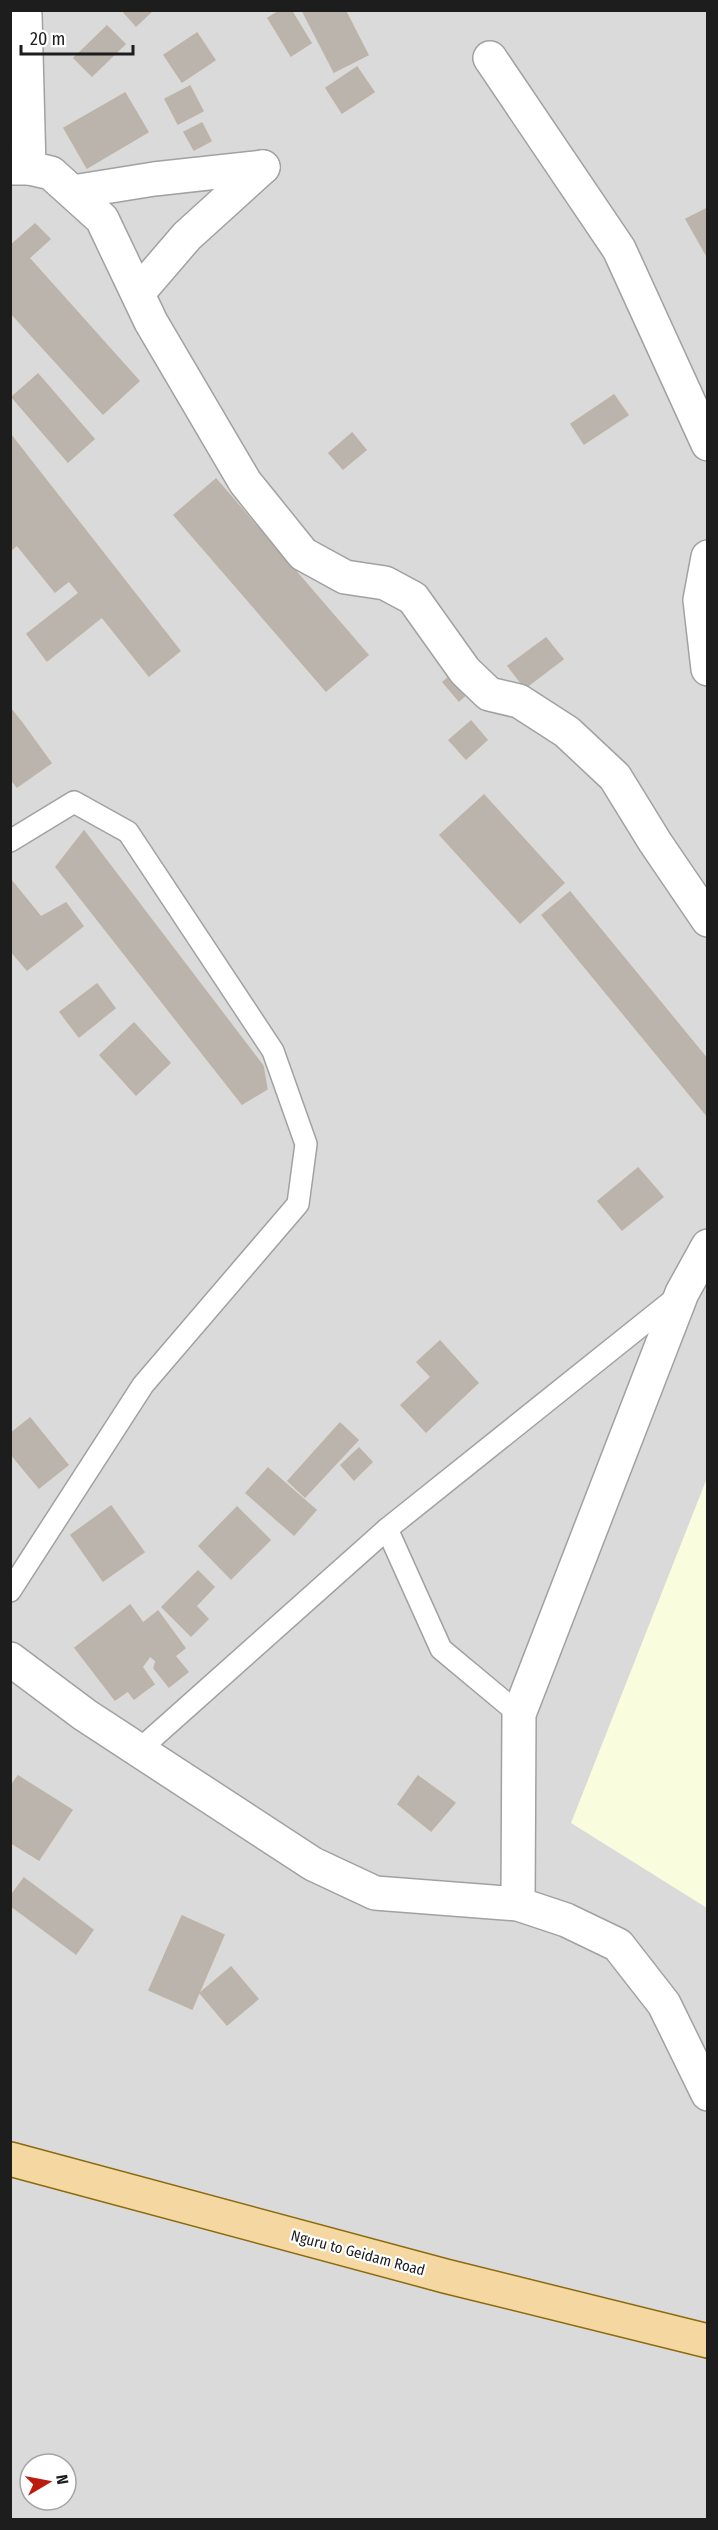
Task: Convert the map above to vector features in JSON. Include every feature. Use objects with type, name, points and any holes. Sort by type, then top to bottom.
[{"type":"main road","name":"Nguru to Geidam Road","points":[[10,2158],[446,2276],[708,2341]]},
{"type":"street","points":[[21,18],[20,168],[51,173],[102,219],[151,322],[245,482],[303,554],[345,577],[386,583],[413,598],[465,671],[489,694],[519,702],[567,732],[615,777],[655,843],[708,920]]},
{"type":"street","points":[[490,58],[619,249],[708,444]]},
{"type":"street","points":[[73,192],[154,179],[263,167],[187,236],[138,293]]},
{"type":"street","points":[[708,557],[700,600],[708,669]]},
{"type":"street","points":[[518,1904],[519,1714],[682,1293],[708,1246]]},
{"type":"street","points":[[10,1659],[85,1715],[313,1864],[375,1893],[518,1904],[566,1920],[618,1945],[664,2004],[708,2094]]},
{"type":"lane","points":[[10,841],[74,802],[128,832],[273,1051],[306,1144],[298,1204],[143,1385],[10,1591]]},
{"type":"lane","points":[[139,1750],[387,1529],[682,1293]]},
{"type":"lane","points":[[387,1529],[441,1648],[519,1714]]},
{"type":"shaded area","points":[[11,11],[707,11],[707,2519],[11,2520]]},
{"type":"shaded area","points":[[707,1478],[707,1908],[571,1823]]},
{"type":"building","points":[[122,10],[153,10],[136,26]]},
{"type":"building","points":[[281,10],[291,10],[311,43],[291,56],[268,18]]},
{"type":"building","points":[[302,10],[345,10],[368,55],[334,72]]},
{"type":"building","points":[[107,26],[125,44],[92,76],[74,58]]},
{"type":"building","points":[[197,33],[215,60],[182,82],[164,55]]},
{"type":"building","points":[[357,67],[374,92],[342,113],[326,88]]},
{"type":"building","points":[[190,86],[203,111],[178,124],[165,99]]},
{"type":"building","points":[[125,93],[148,132],[87,168],[64,128]]},
{"type":"building","points":[[202,123],[211,141],[194,150],[184,132]]},
{"type":"building","points":[[708,208],[708,258],[686,219]]},
{"type":"building","points":[[35,224],[50,239],[29,258],[139,381],[103,414],[10,312],[10,246]]},
{"type":"building","points":[[38,374],[94,439],[68,462],[12,397]]},
{"type":"building","points":[[614,395],[628,415],[584,444],[571,424]]},
{"type":"building","points":[[352,433],[366,450],[343,469],[329,453]]},
{"type":"building","points":[[10,434],[180,651],[149,676],[102,617],[47,661],[27,634],[79,593],[69,581],[55,592],[17,545],[10,551]]},
{"type":"building","points":[[216,479],[368,655],[326,691],[174,515]]},
{"type":"building","points":[[546,638],[563,659],[525,688],[508,666]]},
{"type":"building","points":[[456,671],[471,690],[459,701],[443,682]]},
{"type":"building","points":[[10,708],[22,723],[10,730]]},
{"type":"building","points":[[471,721],[487,740],[466,759],[449,740]]},
{"type":"building","points":[[22,723],[51,763],[17,787],[10,778],[10,730]]},
{"type":"building","points":[[484,795],[564,883],[520,923],[440,835]]},
{"type":"building","points":[[84,831],[263,1066],[267,1089],[242,1104],[56,867]]},
{"type":"building","points":[[10,879],[41,917],[66,903],[83,926],[27,970],[10,950]]},
{"type":"building","points":[[570,892],[708,1060],[708,1117],[542,915]]},
{"type":"building","points":[[97,984],[115,1008],[79,1037],[60,1012]]},
{"type":"building","points":[[134,1023],[170,1063],[136,1095],[100,1055]]},
{"type":"building","points":[[638,1168],[663,1197],[622,1230],[598,1201]]},
{"type":"building","points":[[440,1341],[478,1383],[426,1432],[401,1405],[431,1377],[417,1362]]},
{"type":"building","points":[[30,1418],[68,1465],[39,1488],[10,1453],[10,1434]]},
{"type":"building","points":[[340,1423],[358,1440],[305,1497],[288,1481]]},
{"type":"building","points":[[359,1448],[372,1462],[354,1480],[341,1465]]},
{"type":"building","points":[[268,1468],[316,1510],[294,1535],[246,1493]]},
{"type":"building","points":[[111,1506],[144,1552],[103,1581],[71,1535]]},
{"type":"building","points":[[237,1507],[270,1540],[231,1579],[199,1546]]},
{"type":"building","points":[[198,1571],[214,1587],[196,1606],[208,1619],[191,1636],[162,1607]]},
{"type":"building","points":[[130,1605],[143,1623],[158,1611],[185,1648],[175,1656],[188,1672],[169,1687],[154,1668],[156,1661],[150,1656],[142,1667],[154,1684],[134,1699],[128,1691],[115,1700],[75,1648]]},
{"type":"building","points":[[18,1776],[72,1810],[39,1860],[10,1842],[10,1787]]},
{"type":"building","points":[[418,1776],[455,1803],[431,1831],[398,1804]]},
{"type":"building","points":[[24,1878],[93,1930],[76,1954],[10,1905],[10,1897]]},
{"type":"building","points":[[182,1916],[224,1935],[192,2009],[149,1990]]},
{"type":"building","points":[[231,1967],[258,1999],[227,2025],[200,1993]]}]
